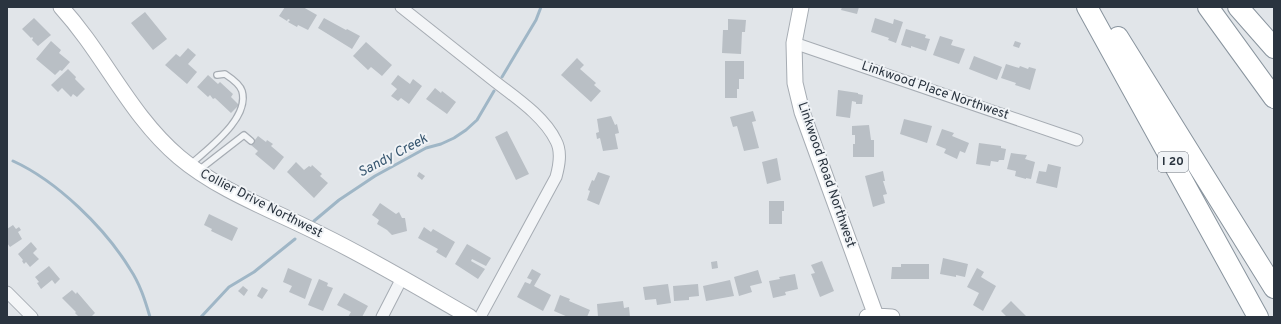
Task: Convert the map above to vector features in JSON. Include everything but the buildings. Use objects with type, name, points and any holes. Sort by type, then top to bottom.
[{"type":"highway","name":"I 20","points":[[1087,7],[1258,317]]},
{"type":"highway","points":[[1098,7],[1274,288]]},
{"type":"highway","points":[[1208,7],[1274,98]]},
{"type":"highway","points":[[1238,7],[1274,48]]},
{"type":"main road","name":"Collier Drive Northwest","points":[[62,7],[86,37],[142,119],[160,139],[194,168],[220,186],[323,235],[470,317]]},
{"type":"main road","name":"Linkwood Road Northwest","points":[[801,7],[794,43],[795,83],[802,112],[871,316]]},
{"type":"main road","points":[[871,316],[892,317]]},
{"type":"street","points":[[401,7],[529,108],[550,130],[557,142],[559,164],[556,177],[480,317]]},
{"type":"street","name":"Linkwood Place Northwest","points":[[794,43],[1076,140]]},
{"type":"street","points":[[382,317],[402,278]]},
{"type":"street","points":[[7,292],[32,317]]},
{"type":"lane","points":[[194,168],[230,128],[242,106],[242,91],[235,80],[225,74],[217,75]]},
{"type":"lane","points":[[194,168],[244,135],[251,141]]},
{"type":"waterway","name":"Sandy Creek","points":[[502,77],[536,20],[541,7]]},
{"type":"waterway","name":"Sandy Creek","points":[[314,221],[339,200],[375,176],[426,148],[441,144],[466,130],[477,120],[494,91]]},
{"type":"waterway","points":[[13,161],[30,170],[63,193],[94,222],[120,253],[137,280],[150,317]]},
{"type":"waterway","name":"Sandy Creek","points":[[201,317],[229,287],[254,272],[295,239]]}]
